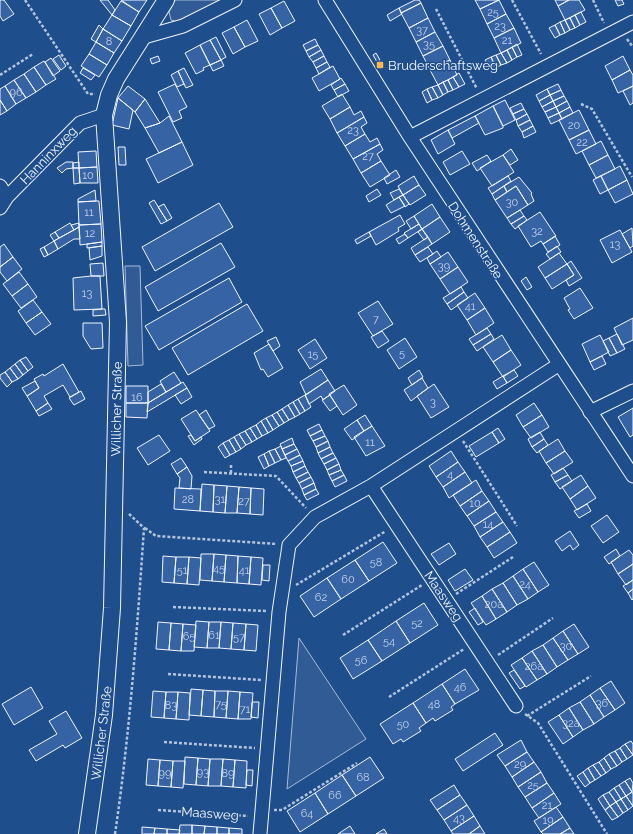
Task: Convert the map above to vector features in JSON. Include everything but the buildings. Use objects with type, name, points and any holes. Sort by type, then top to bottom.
[{"type":"street","name":"Willicher Straße","points":[[87,834],[107,688],[112,608],[118,322],[104,115],[109,95],[116,79],[166,0]]},
{"type":"street","points":[[144,37],[183,26],[235,0]]},
{"type":"street","name":"Dohmenstraße","points":[[325,0],[410,137],[558,365],[633,476]]},
{"type":"street","points":[[410,137],[633,22]]},
{"type":"street","name":"Hanninxweg","points":[[4,202],[80,123],[104,115]]},
{"type":"street","points":[[0,186],[4,202]]},
{"type":"street","points":[[260,834],[280,595],[289,545],[315,517],[371,486],[558,365]]},
{"type":"street","points":[[590,412],[633,391]]},
{"type":"street","name":"Maasweg","points":[[371,486],[432,579],[448,600],[516,706]]},
{"type":"path","points":[[25,0],[88,94],[109,95]]},
{"type":"path","points":[[512,0],[547,66]]},
{"type":"path","points":[[593,0],[610,34]]},
{"type":"path","points":[[436,9],[482,100]]},
{"type":"path","points":[[0,75],[34,54]]},
{"type":"path","points":[[581,104],[592,109],[632,177]]},
{"type":"path","points":[[456,431],[517,526]]},
{"type":"path","points":[[231,465],[231,473]]},
{"type":"path","points":[[204,472],[276,476],[315,517]]},
{"type":"path","points":[[114,499],[144,528],[156,536],[289,545]]},
{"type":"path","points":[[280,595],[397,525]]},
{"type":"path","points":[[115,834],[124,772],[132,694],[144,528]]},
{"type":"path","points":[[448,600],[513,557]]},
{"type":"path","points":[[343,635],[432,579]]},
{"type":"path","points":[[173,606],[279,612]]},
{"type":"path","points":[[488,662],[553,618]]},
{"type":"path","points":[[389,696],[475,642]]},
{"type":"path","points":[[168,674],[274,681]]},
{"type":"path","points":[[527,716],[590,676]]},
{"type":"path","points":[[516,706],[538,723],[607,834]]},
{"type":"path","points":[[164,742],[267,748]]},
{"type":"path","name":"Maasweg","points":[[158,810],[261,813],[282,810],[357,763]]},
{"type":"shaded area","points":[[175,0],[224,0],[178,22],[171,20],[169,12]]},
{"type":"shaded area","points":[[125,266],[140,266],[143,365],[128,366]]},
{"type":"shaded area","points":[[299,638],[366,739],[287,789]]},
{"type":"place","name":"Bruderschaftsweg","points":[[380,65]]}]
